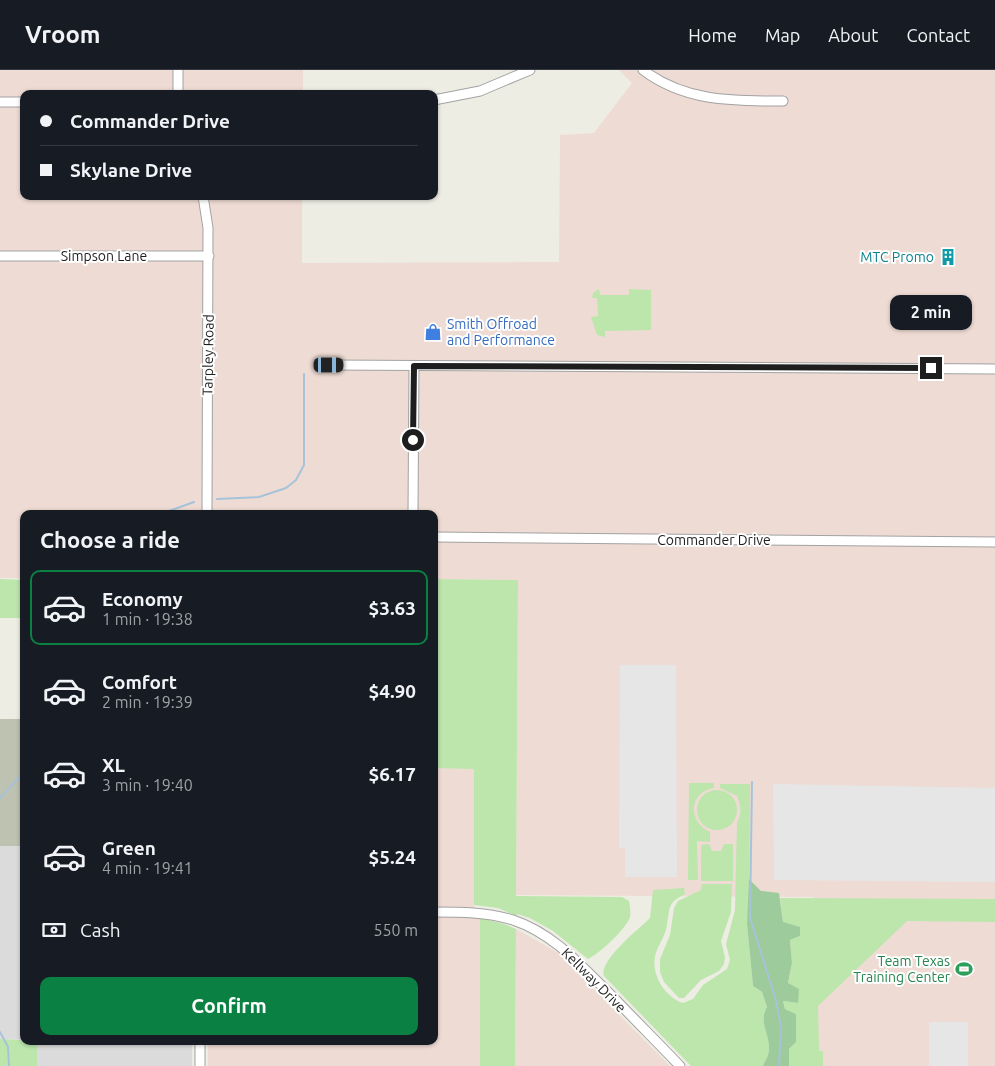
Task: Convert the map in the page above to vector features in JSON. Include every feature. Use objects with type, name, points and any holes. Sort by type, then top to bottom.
[{"type":"street","points":[[178,70],[178,90]]},
{"type":"street","points":[[438,99],[480,91],[530,70]]},
{"type":"street","points":[[643,70],[678,90],[697,97],[735,101],[783,101]]},
{"type":"street","points":[[0,102],[20,102]]},
{"type":"street","name":"Tarpley Road","points":[[204,200],[208,228],[209,256],[207,510]]},
{"type":"street","name":"Simpson Lane","points":[[0,256],[209,256]]},
{"type":"street","points":[[329,365],[995,369]]},
{"type":"street","points":[[413,510],[414,366]]},
{"type":"street","name":"Commander Drive","points":[[438,537],[995,542]]},
{"type":"street","name":"Kellway Drive","points":[[438,912],[463,912],[498,916],[513,920],[544,935],[569,953],[680,1066]]},
{"type":"street","points":[[200,1045],[200,1066]]},
{"type":"shaded area","points":[[0,70],[303,70],[303,90],[20,90],[20,200],[302,200],[302,263],[559,262],[560,135],[594,133],[632,83],[619,70],[995,70],[995,1066],[812,1066],[813,897],[516,895],[518,580],[438,579],[438,510],[20,510],[20,578],[0,578]]},
{"type":"shaded area","points":[[620,665],[676,665],[677,877],[625,877],[625,849],[619,848]]},
{"type":"shaded area","points":[[0,719],[20,719],[20,846],[0,846]]},
{"type":"shaded area","points":[[438,768],[474,768],[474,905],[481,922],[480,1066],[208,1066],[208,1045],[438,1045]]},
{"type":"shaded area","points":[[773,784],[995,788],[995,882],[774,880]]},
{"type":"shaded area","points":[[0,846],[20,846],[20,1040],[0,1039]]},
{"type":"shaded area","points":[[516,929],[557,952],[670,1066],[515,1066]]},
{"type":"shaded area","points":[[929,1022],[968,1022],[968,1066],[929,1066]]},
{"type":"shaded area","points":[[37,1045],[192,1045],[192,1066],[37,1066]]},
{"type":"green space","points":[[599,289],[600,295],[629,295],[629,289],[651,290],[651,330],[605,331],[605,337],[597,335],[591,317],[598,316],[597,298],[592,298],[593,293]]},
{"type":"green space","points":[[0,579],[20,580],[20,618],[0,618]]},
{"type":"green space","points":[[438,579],[518,580],[516,896],[622,897],[629,901],[630,917],[628,922],[599,952],[588,959],[553,931],[530,918],[517,914],[516,916],[498,908],[474,905],[474,769],[438,768]]},
{"type":"green space","points":[[689,783],[714,783],[714,788],[699,795],[694,808],[698,821],[710,832],[710,842],[697,841],[698,880],[688,880]]},
{"type":"green space","points":[[720,784],[750,784],[749,906],[747,924],[753,986],[762,992],[767,1007],[764,1013],[764,1025],[769,1048],[768,1056],[763,1066],[691,1066],[604,976],[607,962],[613,954],[650,918],[653,890],[684,888],[685,894],[675,900],[670,906],[665,932],[657,950],[655,966],[659,982],[670,995],[683,1003],[693,999],[703,985],[727,969],[730,960],[726,944],[735,910],[737,823],[740,810],[737,796],[720,788]]},
{"type":"green space","points":[[717,790],[731,796],[737,810],[731,824],[717,830],[703,824],[697,810],[703,796]]},
{"type":"green space","points":[[709,844],[712,851],[721,851],[724,844],[733,844],[733,881],[701,881],[701,845]]},
{"type":"green space","points":[[749,879],[761,891],[779,893],[783,922],[800,927],[800,936],[790,940],[792,963],[788,983],[799,989],[798,1003],[783,1001],[785,1009],[796,1014],[796,1042],[789,1049],[789,1066],[763,1066],[768,1056],[769,1048],[764,1025],[764,1013],[767,1007],[762,992],[753,986],[747,924]]},
{"type":"green space","points":[[702,884],[732,884],[731,912],[721,941],[725,957],[724,964],[719,971],[701,980],[684,998],[679,998],[664,982],[660,972],[660,959],[670,935],[674,908],[678,901],[701,890]]},
{"type":"green space","points":[[780,898],[995,899],[995,922],[907,921],[818,1006],[819,1051],[823,1051],[823,1066],[789,1066],[789,1049],[796,1042],[796,1014],[785,1009],[783,1001],[797,1003],[788,984],[792,963],[790,940],[800,936],[783,922]]},
{"type":"green space","points":[[480,918],[516,929],[515,1066],[480,1066]]},
{"type":"green space","points":[[0,1039],[20,1040],[20,1045],[37,1045],[37,1066],[0,1066]]},
{"type":"waterway","points":[[217,499],[259,497],[286,488],[296,480],[304,465],[304,374]]},
{"type":"waterway","points":[[172,510],[194,502]]},
{"type":"waterway","points":[[0,798],[20,776]]},
{"type":"waterway","points":[[752,782],[750,918],[776,1000],[781,1027],[779,1066]]},
{"type":"waterway","points":[[0,1032],[8,1047],[9,1066]]},
{"type":"place","name":"MTC Promo","points":[[948,257]]},
{"type":"place","name":"Smith Offroad and Performance","points":[[433,332]]},
{"type":"place","name":"Team Texas Training Center","points":[[964,969]]},
{"type":"route","points":[[413,440],[414,366],[931,368]]}]
